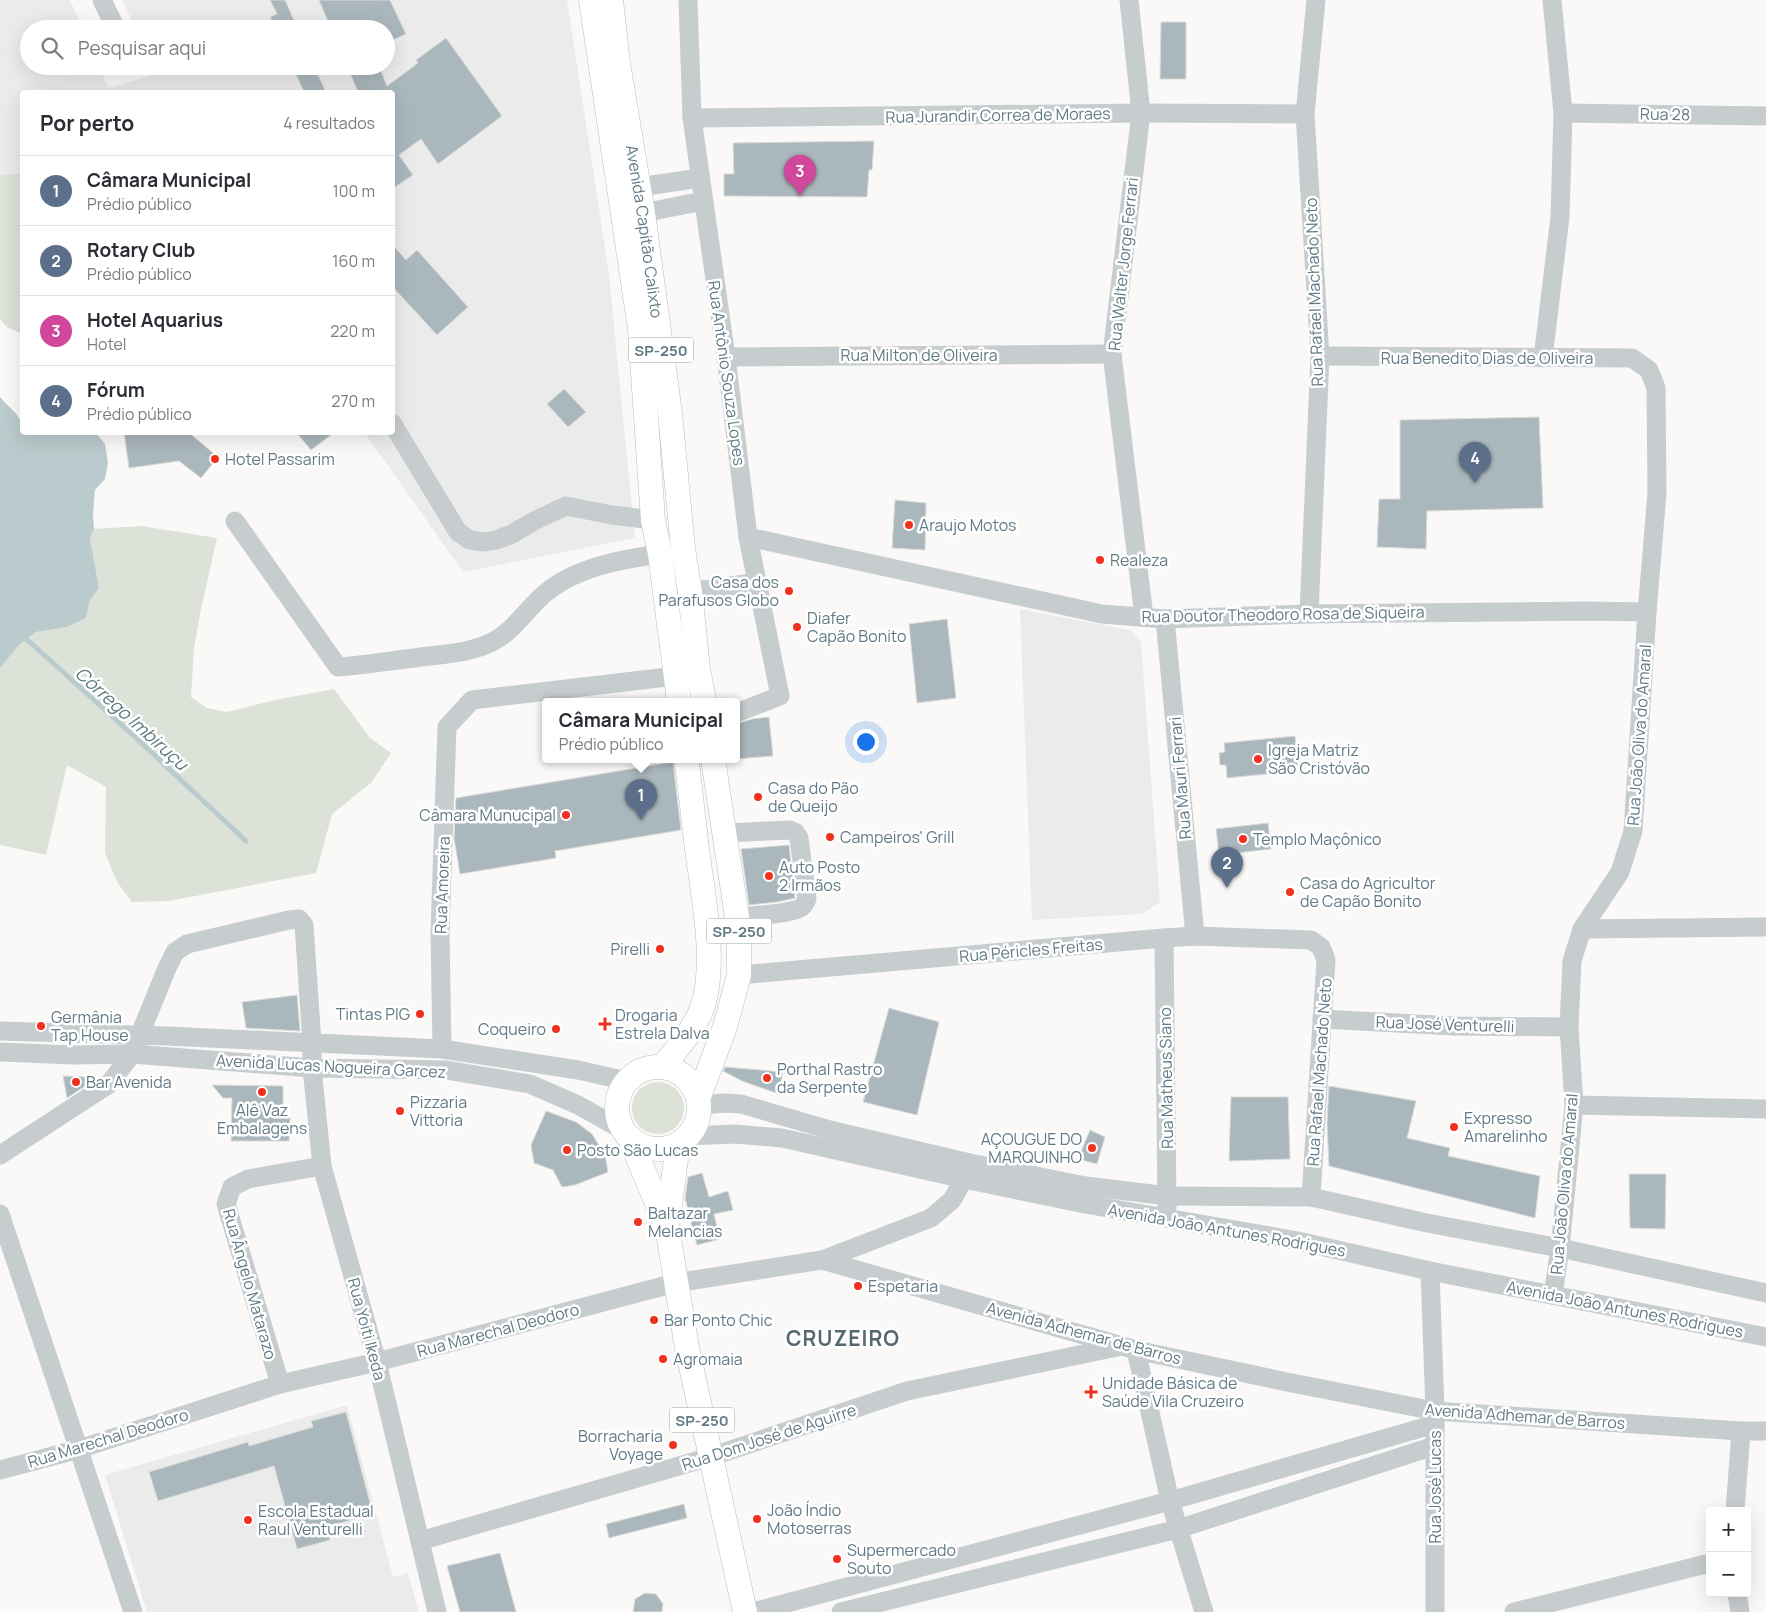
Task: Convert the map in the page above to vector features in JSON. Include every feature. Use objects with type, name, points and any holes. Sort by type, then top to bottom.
[{"type":"main road","name":"Avenida Capitão Calixto","points":[[591,0],[640,329],[653,520],[660,554],[679,698]]},
{"type":"main road","name":"Avenida Capitão Calixto","points":[[611,0],[618,63],[643,213],[670,413],[683,549],[703,698]]},
{"type":"main road","name":"SP-250","points":[[662,1067],[690,1032],[700,1012],[705,998],[708,968],[705,906],[697,848],[692,789],[687,763]]},
{"type":"main road","name":"SP-250","points":[[667,1228],[683,1140],[697,1122],[698,1102],[725,1027],[739,974],[739,930],[714,763]]},
{"type":"main road","points":[[627,1081],[637,1072],[649,1068],[662,1067],[674,1070],[685,1077],[694,1087],[698,1102]]},
{"type":"main road","name":"SP-250","points":[[627,1081],[620,1092],[616,1104],[617,1117],[667,1228],[687,1348],[745,1612]]},
{"type":"main road","points":[[626,1134],[640,1146],[653,1150],[666,1149],[683,1140]]},
{"type":"street","points":[[102,0],[112,20]]},
{"type":"street","name":"Rua Antônio Souza Lopes","points":[[688,0],[692,118],[726,357],[748,537],[780,696],[740,711]]},
{"type":"street","name":"Rua Walter Jorge Ferrari","points":[[1128,0],[1141,113],[1112,354],[1144,617]]},
{"type":"street","name":"Rua Rafael Machado Neto","points":[[1309,614],[1320,356],[1305,114],[1316,0]]},
{"type":"street","points":[[1543,358],[1560,217],[1563,113],[1552,0]]},
{"type":"street","name":"Rua Jurandir Correa de Moraes","points":[[692,118],[1141,113],[1305,114]]},
{"type":"street","name":"Rua 28","points":[[1563,113],[1766,116]]},
{"type":"street","points":[[639,187],[700,178]]},
{"type":"street","points":[[643,213],[704,201]]},
{"type":"street","name":"Rua Milton de Oliveira","points":[[726,357],[1112,354]]},
{"type":"street","name":"Rua Benedito Dias de Oliveira","points":[[1320,356],[1632,358],[1649,370]]},
{"type":"street","name":"Rua João Oliva do Amaral","points":[[1553,1295],[1560,1248],[1574,1105],[1569,1027],[1572,961],[1582,929],[1620,872],[1634,831],[1656,494],[1656,388],[1649,370]]},
{"type":"street","points":[[395,428],[458,532],[470,540],[484,542],[512,534],[534,520],[566,506],[612,515],[653,520]]},
{"type":"street","points":[[235,521],[338,667],[468,652],[494,642],[517,624],[547,591],[569,577],[624,559],[660,554]]},
{"type":"street","name":"Rua Doutor Theodoro Rosa de Siqueira","points":[[748,537],[1102,614],[1165,619],[1309,614],[1647,612]]},
{"type":"street","points":[[690,592],[758,582]]},
{"type":"street","name":"Rua Mauri Ferrari","points":[[1165,619],[1195,936]]},
{"type":"street","name":"Rua Amoreira","points":[[442,1049],[440,932],[447,726],[472,700],[676,676]]},
{"type":"street","points":[[724,832],[790,830],[795,832],[799,838],[807,899],[804,905],[798,909],[787,911],[737,917]]},
{"type":"street","name":"Rua Yoiti Ikeda","points":[[139,1035],[166,968],[175,952],[187,944],[289,920],[299,919],[304,925],[312,1068],[322,1166],[377,1362],[438,1612]]},
{"type":"street","points":[[1582,929],[1766,926]]},
{"type":"street","name":"Rua Péricles Freitas","points":[[739,974],[1195,936],[1310,940],[1321,947]]},
{"type":"street","name":"Rua Matheus Siano","points":[[1164,938],[1168,1196],[1166,1218]]},
{"type":"street","name":"Rua Rafael Machado Neto","points":[[1311,1197],[1326,960],[1321,947]]},
{"type":"street","name":"Rua José Venturelli","points":[[1322,1019],[1454,1026],[1569,1027]]},
{"type":"street","name":"Avenida Lucas Nogueira Garcez","points":[[0,1031],[139,1035],[442,1049],[578,1070],[627,1081]]},
{"type":"street","points":[[0,1155],[109,1084],[132,1054],[139,1035]]},
{"type":"street","name":"Avenida Lucas Nogueira Garcez","points":[[0,1052],[74,1055],[132,1054],[312,1068],[446,1070],[530,1084],[578,1105],[626,1134]]},
{"type":"street","points":[[490,1077],[494,1056]]},
{"type":"street","name":"Avenida João Antunes Rodrigues","points":[[698,1102],[741,1104],[1085,1204],[1298,1241],[1430,1271],[1766,1337]]},
{"type":"street","points":[[1574,1105],[1766,1109]]},
{"type":"street","name":"Avenida João Antunes Rodrigues","points":[[683,1140],[735,1134],[782,1138],[967,1171],[1168,1196],[1311,1197],[1427,1223],[1560,1248],[1766,1293]]},
{"type":"street","name":"Rua Ângelo Matarazo","points":[[280,1384],[226,1204],[232,1188],[248,1179],[322,1166]]},
{"type":"street","name":"Rua Marechal Deodoro","points":[[0,1470],[79,1449],[280,1384],[377,1362],[675,1283],[822,1260],[930,1218],[952,1200],[967,1171]]},
{"type":"street","points":[[0,1214],[133,1612]]},
{"type":"street","name":"Avenida Adhemar de Barros","points":[[822,1260],[1128,1348],[1287,1382],[1435,1418],[1766,1431]]},
{"type":"street","name":"Rua José Lucas","points":[[1430,1271],[1435,1418],[1435,1612]]},
{"type":"street","points":[[1128,1348],[1178,1529],[1204,1612]]},
{"type":"street","name":"Rua Dom José de Aguirre","points":[[420,1541],[710,1457],[907,1391],[1128,1348]]},
{"type":"street","name":"Avenida Adhemar de Barros","points":[[754,1612],[1170,1501],[1435,1418]]},
{"type":"street","points":[[1736,1507],[1741,1431]]},
{"type":"street","points":[[841,1612],[1178,1529],[1434,1446]]},
{"type":"street","points":[[977,1553],[982,1577]]},
{"type":"street","points":[[1514,1612],[1706,1564]]},
{"type":"street","points":[[1738,1597],[1740,1612]]},
{"type":"shaded area","points":[[0,0],[70,0],[79,20],[20,20],[20,75],[103,75],[108,88],[153,75],[395,75],[395,20],[132,20],[122,0],[567,0],[609,274],[635,538],[463,572],[366,435],[395,435],[395,90],[20,90],[20,174],[0,175]]},
{"type":"shaded area","points":[[20,174],[20,333],[7,327],[0,319],[0,175]]},
{"type":"shaded area","points":[[0,397],[18,416],[20,420],[20,435],[98,435],[105,444],[108,463],[105,479],[95,490],[94,529],[90,538],[99,588],[90,600],[86,618],[67,627],[36,632],[19,645],[0,668]]},
{"type":"shaded area","points":[[141,526],[217,538],[194,649],[191,697],[207,708],[227,712],[275,700],[334,689],[370,738],[391,753],[371,783],[332,814],[316,873],[169,901],[132,902],[117,882],[105,853],[106,787],[67,765],[46,855],[0,845],[0,668],[19,645],[36,632],[67,627],[86,618],[90,600],[99,588],[90,538],[94,529]]},
{"type":"shaded area","points":[[1020,609],[1130,630],[1141,642],[1160,902],[1142,914],[1032,920]]},
{"type":"shaded area","points":[[653,1082],[663,1082],[673,1086],[680,1093],[684,1108],[680,1123],[673,1130],[663,1134],[653,1134],[643,1130],[636,1123],[632,1113],[632,1103],[636,1093],[643,1086]]},
{"type":"shaded area","name":"Escola Estadual Raul Venturelli","points":[[347,1405],[393,1577],[408,1573],[419,1612],[147,1612],[105,1475]]},
{"type":"building","points":[[270,0],[285,0],[294,20],[272,20],[270,17],[277,14]]},
{"type":"building","points":[[319,0],[390,0],[406,34],[395,39],[395,20],[327,20]]},
{"type":"building","points":[[1161,22],[1186,22],[1186,79],[1160,79]]},
{"type":"building","points":[[446,38],[502,116],[438,164],[421,139],[399,155],[413,175],[395,187],[395,90],[357,90],[351,75],[383,75],[387,86],[418,63],[416,60]]},
{"type":"building","points":[[296,75],[318,75],[325,90],[303,90]]},
{"type":"building","points":[[874,141],[872,170],[869,170],[867,197],[724,196],[724,174],[734,174],[733,143]]},
{"type":"building","points":[[395,247],[406,260],[417,250],[468,307],[437,335],[395,289]]},
{"type":"building","points":[[564,389],[586,412],[568,427],[547,404]]},
{"type":"building","points":[[1539,417],[1543,508],[1427,511],[1426,549],[1377,547],[1379,499],[1400,499],[1400,420]]},
{"type":"building","points":[[124,435],[192,435],[218,457],[201,478],[179,461],[129,468]]},
{"type":"building","points":[[298,435],[331,435],[311,450]]},
{"type":"building","name":"Araujo Motos","points":[[895,500],[926,503],[925,550],[892,548]]},
{"type":"building","points":[[947,619],[956,698],[917,703],[909,624]]},
{"type":"building","points":[[769,717],[773,756],[740,759],[740,723]]},
{"type":"building","name":"Igreja Matriz São Cristóvão","points":[[1295,736],[1298,771],[1227,778],[1226,765],[1220,765],[1219,753],[1225,752],[1224,743]]},
{"type":"building","name":"Câmara Munucipal","points":[[673,763],[681,830],[555,851],[556,858],[460,874],[454,838],[456,798]]},
{"type":"building","name":"Templo Maçônico","points":[[1268,823],[1271,849],[1219,855],[1216,829]]},
{"type":"building","name":"Auto Posto 2 Irmãos","points":[[789,845],[795,898],[749,905],[741,849]]},
{"type":"building","points":[[297,995],[300,1031],[246,1028],[242,1002]]},
{"type":"building","points":[[889,1008],[939,1022],[917,1115],[863,1102]]},
{"type":"building","name":"Porthal Rastro da Serpente","points":[[725,1067],[783,1072],[779,1094],[742,1081],[723,1071]]},
{"type":"building","name":"Bar Avenida","points":[[63,1076],[87,1077],[88,1084],[67,1098]]},
{"type":"building","points":[[212,1085],[283,1086],[283,1117],[290,1117],[289,1141],[231,1141],[232,1098],[223,1098]]},
{"type":"building","points":[[1329,1086],[1416,1101],[1407,1138],[1450,1148],[1448,1156],[1540,1176],[1535,1218],[1329,1166],[1327,1123]]},
{"type":"building","points":[[1231,1097],[1288,1097],[1290,1159],[1229,1161]]},
{"type":"building","name":"Posto São Lucas","points":[[546,1111],[576,1122],[592,1134],[605,1155],[608,1172],[575,1185],[562,1187],[553,1170],[534,1163],[531,1145]]},
{"type":"building","name":"AÇOUGUE DO MARQUINHO","points":[[1090,1130],[1105,1137],[1097,1164],[1078,1159]]},
{"type":"building","points":[[702,1173],[709,1197],[728,1191],[733,1210],[714,1214],[720,1239],[697,1245],[685,1198],[688,1177]]},
{"type":"building","points":[[1629,1174],[1666,1174],[1665,1229],[1630,1228]]},
{"type":"building","points":[[346,1412],[373,1514],[326,1527],[330,1540],[297,1549],[274,1466],[158,1501],[149,1472],[248,1442],[249,1446],[313,1427],[311,1421]]},
{"type":"building","points":[[684,1504],[687,1518],[609,1538],[606,1524]]},
{"type":"building","points":[[500,1553],[516,1612],[460,1612],[447,1566]]},
{"type":"building","points":[[645,1593],[656,1594],[663,1604],[662,1612],[633,1612],[635,1599]]},
{"type":"waterway","name":"Córrego Imbiruçu","points":[[22,635],[246,841]]},
{"type":"place","name":"Hotel Aquarius","points":[[800,196]]},
{"type":"place","name":"Hotel Passarim","points":[[215,459]]},
{"type":"place","name":"Fórum","points":[[1475,483]]},
{"type":"place","name":"Araujo Motos","points":[[909,525]]},
{"type":"place","name":"Realeza","points":[[1100,560]]},
{"type":"place","name":"Casa dos Parafusos Globo","points":[[789,591]]},
{"type":"place","name":"Diafer Capão Bonito","points":[[797,627]]},
{"type":"place","name":"Igreja Matriz São Cristóvão","points":[[1258,759]]},
{"type":"place","name":"Casa do Pão de Queijo","points":[[758,797]]},
{"type":"place","name":"Câmara Munucipal","points":[[566,815]]},
{"type":"place","name":"Câmara Municipal","points":[[641,820]]},
{"type":"place","name":"Campeiros' Grill","points":[[830,837]]},
{"type":"place","name":"Templo Maçônico","points":[[1243,839]]},
{"type":"place","name":"Auto Posto 2 Irmãos","points":[[769,876]]},
{"type":"place","name":"Rotary Club","points":[[1227,888]]},
{"type":"place","name":"Casa do Agricultor de Capão Bonito","points":[[1290,892]]},
{"type":"place","name":"Pirelli","points":[[660,949]]},
{"type":"place","name":"Tintas PIG","points":[[420,1014]]},
{"type":"place","name":"Drogaria Estrela Dalva","points":[[605,1024]]},
{"type":"place","name":"Germânia Tap House","points":[[41,1026]]},
{"type":"place","name":"Coqueiro","points":[[556,1029]]},
{"type":"place","name":"Porthal Rastro da Serpente","points":[[767,1078]]},
{"type":"place","name":"Bar Avenida","points":[[76,1082]]},
{"type":"place","name":"Alê Vaz Embalagens","points":[[262,1092]]},
{"type":"place","name":"Pizzaria Vittoria","points":[[400,1111]]},
{"type":"place","name":"Expresso Amarelinho","points":[[1454,1127]]},
{"type":"place","name":"AÇOUGUE DO MARQUINHO","points":[[1092,1148]]},
{"type":"place","name":"Posto São Lucas","points":[[567,1150]]},
{"type":"place","name":"Baltazar Melancias","points":[[638,1222]]},
{"type":"place","name":"Espetaria","points":[[858,1286]]},
{"type":"place","name":"Bar Ponto Chic","points":[[654,1320]]},
{"type":"place","name":"Agromaia","points":[[663,1359]]},
{"type":"place","name":"Unidade Básica de Saúde Vila Cruzeiro","points":[[1091,1392]]},
{"type":"place","name":"Borracharia Voyage","points":[[673,1445]]},
{"type":"place","name":"João Índio Motoserras","points":[[757,1519]]},
{"type":"place","name":"Escola Estadual Raul Venturelli","points":[[248,1520]]},
{"type":"place","name":"Supermercado Souto","points":[[837,1559]]},
{"type":"district","name":"CRUZEIRO","points":[[843,1338]]}]
